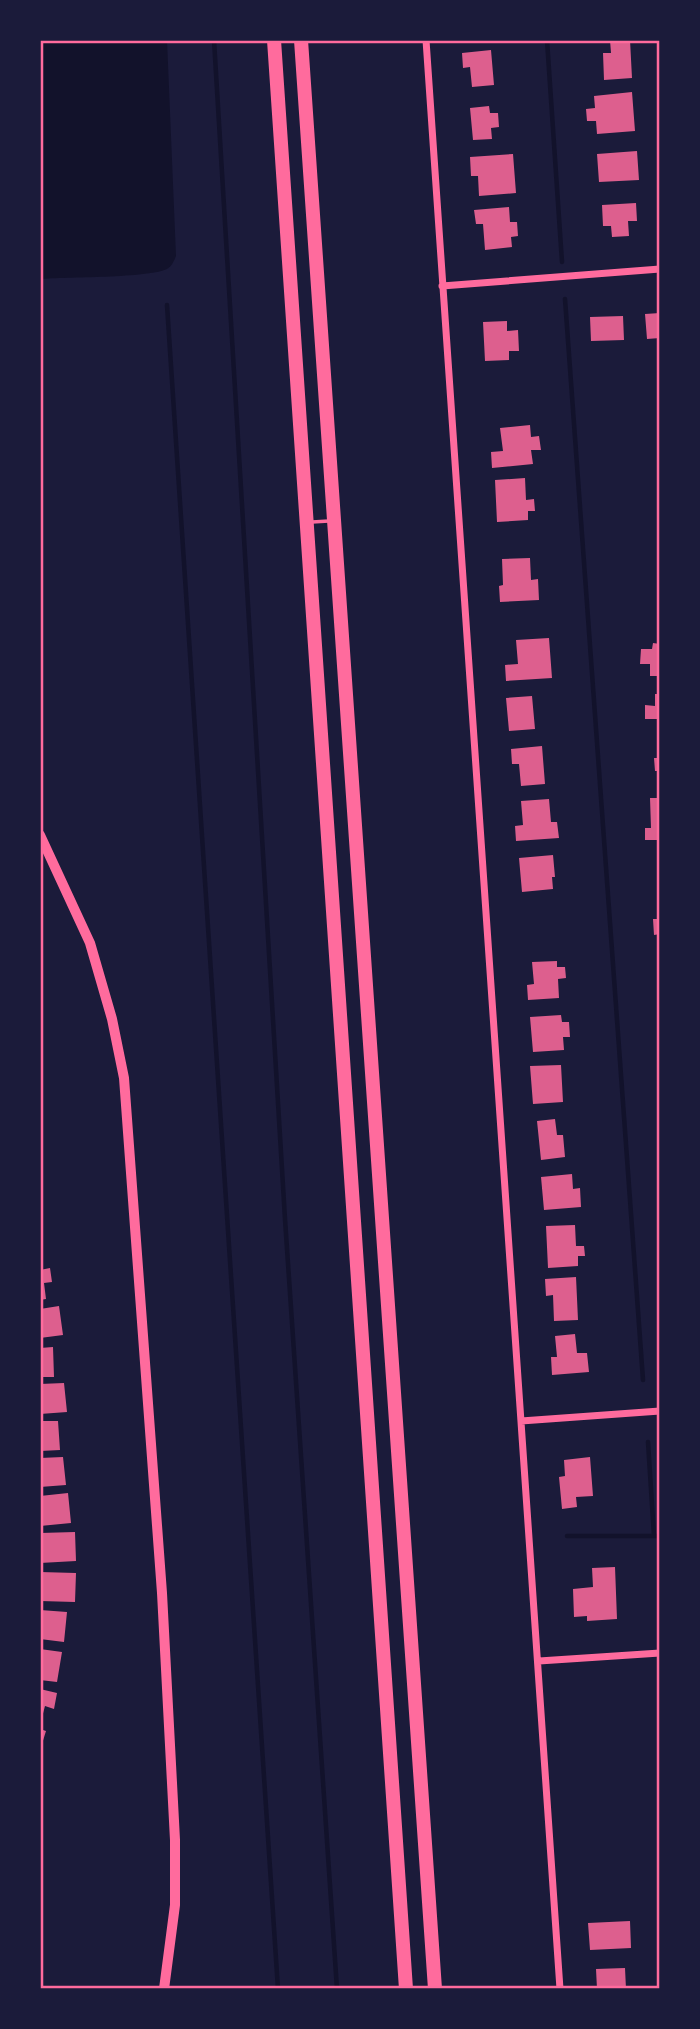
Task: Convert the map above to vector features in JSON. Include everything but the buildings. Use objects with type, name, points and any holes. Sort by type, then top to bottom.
[{"type":"highway","points":[[274,40],[405,1989]]},
{"type":"highway","points":[[301,40],[435,1989]]},
{"type":"street","points":[[426,40],[560,1989]]},
{"type":"street","points":[[442,286],[660,269]]},
{"type":"street","points":[[40,835],[90,943],[124,1078],[162,1593],[175,1840],[175,1905],[164,1989]]},
{"type":"street","points":[[521,1421],[660,1411]]},
{"type":"street","points":[[539,1661],[660,1653]]},
{"type":"lane","points":[[306,522],[333,520]]},
{"type":"shaded area","points":[[40,40],[167,40],[176,256],[167,269],[125,276],[40,279]]},
{"type":"waterway","points":[[214,40],[285,1219],[337,1989]]},
{"type":"waterway","points":[[547,40],[562,262]]},
{"type":"waterway","points":[[565,299],[643,1380]]},
{"type":"waterway","points":[[167,305],[278,1989]]},
{"type":"waterway","points":[[648,1442],[654,1536]]},
{"type":"waterway","points":[[567,1536],[660,1536]]}]
